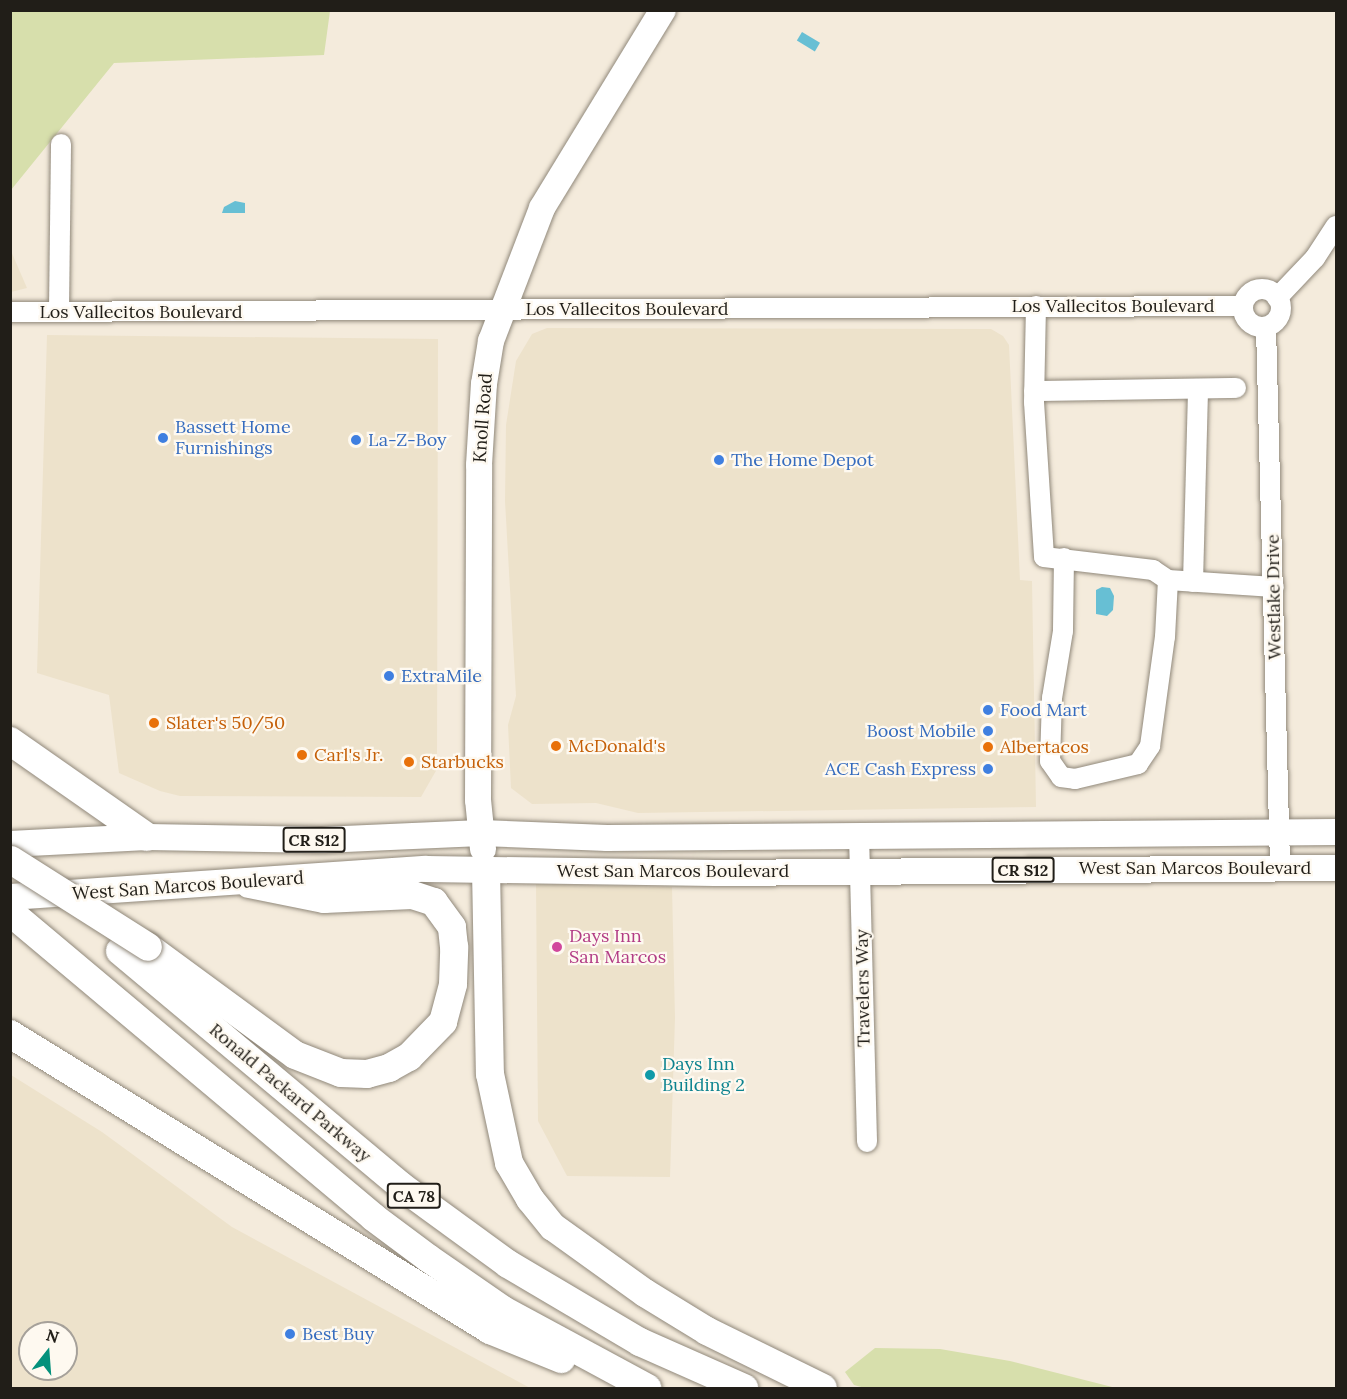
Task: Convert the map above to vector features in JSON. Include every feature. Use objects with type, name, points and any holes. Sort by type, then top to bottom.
[{"type":"highway","points":[[10,741],[147,837]]},
{"type":"highway","points":[[11,854],[148,947],[295,1055],[341,1073],[367,1074],[389,1068],[409,1057],[443,1022],[453,984],[454,947],[452,927],[434,902],[412,895],[324,898],[249,884]]},
{"type":"highway","name":"Ronald Packard Parkway","points":[[11,854],[120,951],[401,1186],[508,1264],[640,1342],[744,1389]]},
{"type":"highway","points":[[486,870],[490,1074],[509,1163],[530,1199],[553,1227],[645,1293],[707,1331],[823,1389]]},
{"type":"highway","name":"CA 78","points":[[10,912],[428,1258],[503,1310],[647,1389]]},
{"type":"highway","points":[[10,1034],[490,1330],[634,1389]]},
{"type":"main road","name":"Knoll Road","points":[[486,870],[478,800],[479,465],[484,384],[501,310],[542,208],[663,10]]},
{"type":"main road","name":"West San Marcos Boulevard","points":[[11,854],[147,837],[322,840],[481,833],[658,837],[1336,832]]},
{"type":"main road","points":[[591,872],[598,857],[626,852],[658,837]]},
{"type":"main road","name":"West San Marcos Boulevard","points":[[10,897],[249,884],[426,869],[591,872],[1336,868]]},
{"type":"street","points":[[59,310],[62,144]]},
{"type":"street","points":[[1277,298],[1315,258],[1336,226]]},
{"type":"street","points":[[1258,290],[1269,291],[1277,298],[1278,317],[1266,327],[1249,322],[1243,306],[1248,296],[1258,290]]},
{"type":"street","points":[[1036,306],[1034,391],[1044,557],[1153,570],[1168,580],[1274,587]]},
{"type":"street","name":"Los Vallecitos Boulevard","points":[[10,312],[1243,306]]},
{"type":"street","name":"Westlake Drive","points":[[1266,327],[1280,867]]},
{"type":"street","points":[[1193,582],[1198,388]]},
{"type":"street","points":[[1034,391],[1236,388]]},
{"type":"street","points":[[1064,558],[1063,631],[1052,698],[1050,761],[1061,777],[1075,779],[1138,764],[1150,746],[1165,637],[1168,580]]},
{"type":"street","name":"Travelers Way","points":[[859,834],[867,1142]]},
{"type":"shaded area","points":[[11,251],[27,288],[11,292]]},
{"type":"shaded area","points":[[547,328],[991,329],[1003,336],[1009,345],[1020,580],[1032,581],[1036,807],[638,813],[596,803],[532,804],[511,788],[508,725],[516,696],[505,501],[506,425],[516,361],[532,334]]},
{"type":"shaded area","points":[[47,335],[438,339],[437,769],[421,797],[180,796],[160,791],[119,773],[109,695],[37,673]]},
{"type":"shaded area","points":[[536,884],[672,887],[675,1018],[670,1177],[567,1176],[538,1121]]},
{"type":"shaded area","points":[[11,1075],[102,1132],[232,1227],[530,1388],[11,1388]]},
{"type":"green space","points":[[11,10],[330,11],[324,55],[114,63],[11,190]]},
{"type":"green space","points":[[875,1348],[940,1349],[1010,1361],[1116,1388],[865,1388],[854,1385],[845,1372]]},
{"type":"water","points":[[802,32],[820,43],[815,51],[797,41]]},
{"type":"water","points":[[235,201],[245,203],[245,213],[222,213],[224,207]]},
{"type":"water","points":[[1102,587],[1110,588],[1114,596],[1113,610],[1107,616],[1096,614],[1096,590]]},
{"type":"place","name":"Bassett Home Furnishings","points":[[163,438]]},
{"type":"place","name":"La-Z-Boy","points":[[356,440]]},
{"type":"place","name":"The Home Depot","points":[[719,460]]},
{"type":"place","name":"ExtraMile","points":[[389,676]]},
{"type":"place","name":"Food Mart","points":[[988,710]]},
{"type":"place","name":"Slater's 50/50","points":[[154,723]]},
{"type":"place","name":"Boost Mobile","points":[[988,731]]},
{"type":"place","name":"McDonald's","points":[[556,746]]},
{"type":"place","name":"Albertacos","points":[[988,747]]},
{"type":"place","name":"Carl's Jr.","points":[[302,755]]},
{"type":"place","name":"Starbucks","points":[[409,762]]},
{"type":"place","name":"ACE Cash Express","points":[[988,769]]},
{"type":"place","name":"Days Inn San Marcos","points":[[557,947]]},
{"type":"place","name":"Days Inn Building 2","points":[[650,1075]]},
{"type":"place","name":"Best Buy","points":[[290,1334]]}]
